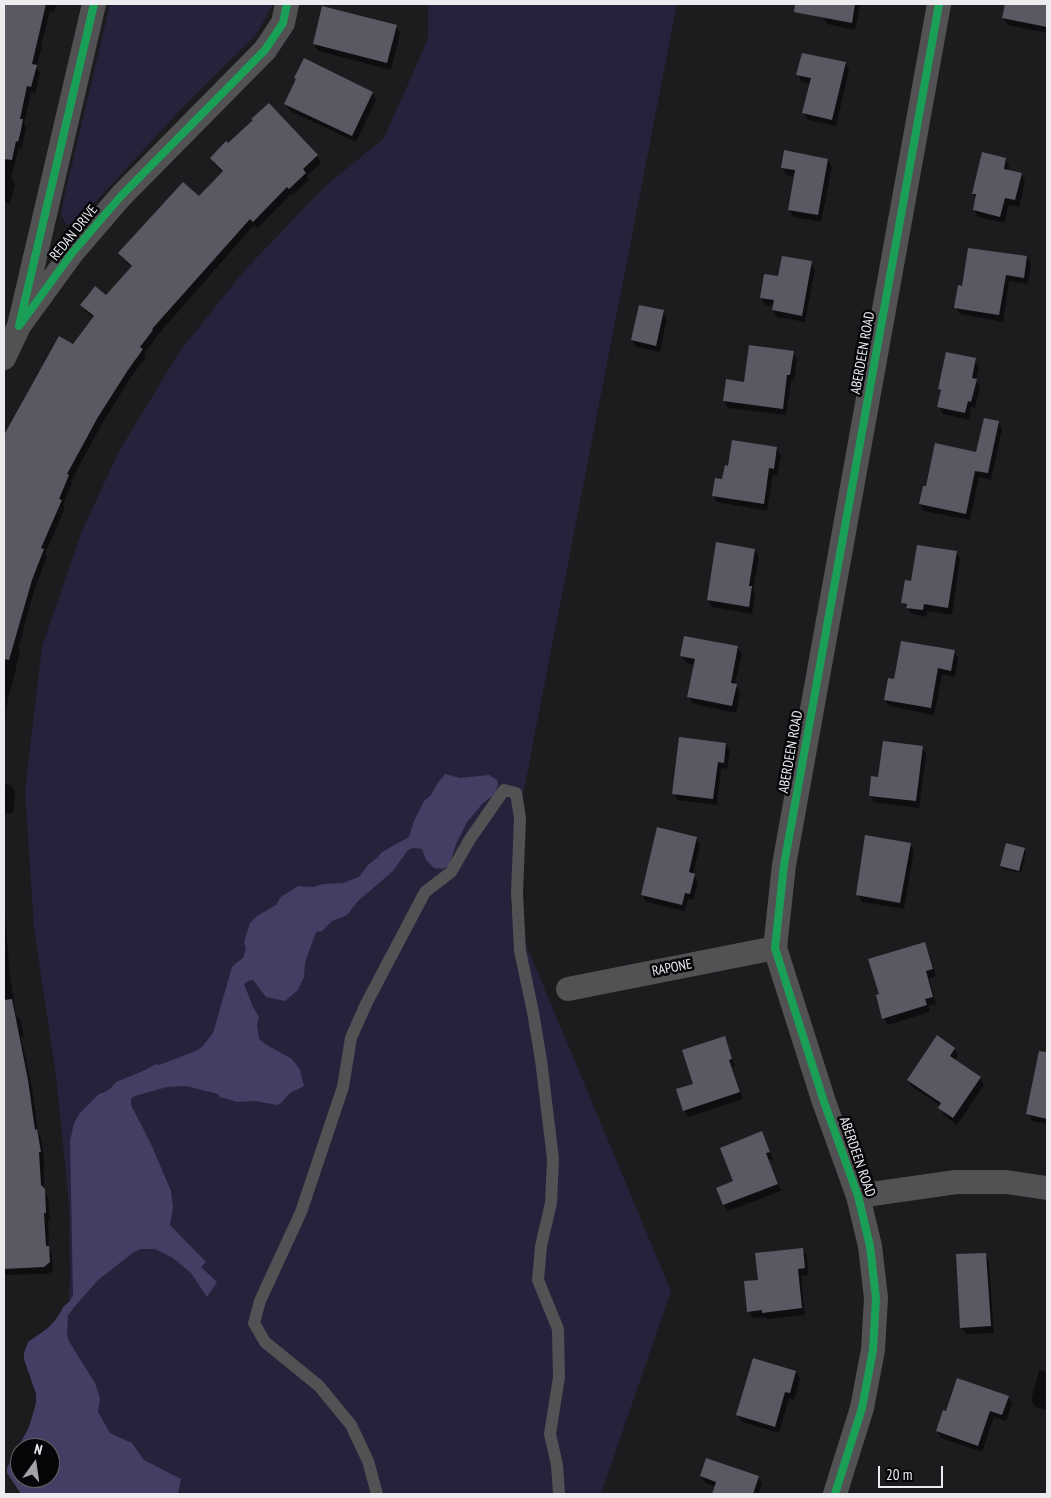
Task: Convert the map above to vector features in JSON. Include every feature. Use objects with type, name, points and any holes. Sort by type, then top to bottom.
[{"type":"street","name":"REDAN DRIVE","points":[[19,326],[94,4]]},
{"type":"street","name":"REDAN DRIVE","points":[[4,358],[19,326],[72,253],[121,196],[265,50],[283,23],[287,4]]},
{"type":"street","name":"ABERDEEN ROAD","points":[[836,1494],[862,1408],[873,1350],[876,1298],[870,1246],[858,1196],[824,1102],[775,948],[784,865],[939,4]]},
{"type":"street","name":"RAPONE","points":[[568,989],[775,948]]},
{"type":"street","points":[[858,1196],[956,1182],[1006,1182],[1047,1188]]},
{"type":"lane","points":[[377,1494],[368,1461],[351,1424],[319,1386],[265,1342],[254,1323],[260,1301],[301,1212],[343,1087],[351,1038],[366,1004],[425,892],[452,872],[470,839],[504,790],[516,793],[520,818],[516,893],[520,952],[539,1050],[552,1159],[551,1202],[541,1246],[538,1280],[558,1328],[559,1377],[550,1434],[557,1465],[559,1494]]},
{"type":"shaded area","points":[[110,4],[273,4],[256,35],[185,105],[74,225],[66,224],[61,215],[62,207]]},
{"type":"shaded area","points":[[428,4],[677,4],[522,800],[510,906],[671,1291],[601,1494],[56,1494],[56,1488],[60,1488],[60,1438],[70,1279],[69,1203],[56,1076],[34,928],[25,791],[42,646],[82,531],[119,451],[180,351],[244,271],[323,188],[384,138],[428,39]]},
{"type":"shaded area","points":[[445,774],[460,778],[489,775],[497,780],[498,784],[495,794],[483,803],[467,822],[457,842],[449,865],[443,869],[434,868],[426,860],[422,849],[413,848],[408,850],[393,871],[358,901],[347,915],[332,921],[322,931],[316,932],[305,963],[304,977],[298,990],[285,1001],[266,997],[253,980],[244,984],[259,1017],[257,1024],[259,1039],[292,1059],[300,1070],[304,1086],[290,1093],[277,1105],[255,1101],[237,1102],[220,1097],[218,1094],[186,1086],[167,1087],[135,1096],[131,1099],[131,1105],[151,1144],[171,1191],[173,1207],[170,1225],[206,1262],[201,1267],[217,1282],[207,1297],[191,1273],[173,1258],[155,1249],[141,1249],[134,1252],[98,1280],[76,1305],[68,1315],[67,1336],[95,1383],[100,1398],[98,1412],[110,1433],[132,1443],[144,1460],[181,1479],[178,1494],[21,1494],[17,1488],[60,1488],[60,1438],[23,1438],[29,1427],[36,1403],[36,1394],[24,1359],[24,1353],[28,1342],[48,1328],[73,1295],[70,1141],[74,1123],[80,1113],[99,1094],[111,1088],[116,1082],[156,1064],[159,1065],[202,1047],[213,1033],[232,967],[243,958],[246,949],[244,942],[250,923],[257,916],[276,905],[281,897],[298,886],[313,887],[324,884],[343,883],[359,877],[368,865],[382,852],[409,837],[414,821],[424,801],[431,795]]},
{"type":"shaded area","points":[[10,1462],[10,1478],[7,1473]]},
{"type":"building","points":[[4,4],[46,4],[32,64],[37,65],[31,87],[27,86],[20,119],[23,119],[21,130],[18,142],[16,141],[12,160],[4,159]]},
{"type":"building","points":[[795,4],[855,4],[852,23],[794,12]]},
{"type":"building","points":[[1005,4],[1047,4],[1047,27],[1002,18]]},
{"type":"building","points":[[322,6],[397,25],[387,63],[313,44]]},
{"type":"building","points":[[802,53],[846,62],[832,120],[802,113],[811,78],[796,75]]},
{"type":"building","points":[[304,58],[373,92],[352,136],[284,104]]},
{"type":"building","points":[[269,103],[318,155],[303,169],[306,173],[289,189],[287,187],[253,222],[250,219],[152,329],[140,347],[143,349],[98,417],[67,474],[69,475],[59,499],[62,500],[41,548],[44,549],[32,580],[9,660],[4,659],[4,435],[59,336],[73,344],[94,316],[80,305],[95,286],[106,295],[132,266],[118,253],[183,182],[199,196],[223,171],[210,158],[226,141],[228,143],[253,120],[251,119]]},
{"type":"building","points":[[784,150],[828,159],[818,215],[788,210],[795,170],[781,168]]},
{"type":"building","points":[[982,152],[1006,158],[1004,169],[1022,173],[1015,200],[1005,198],[1000,217],[973,210],[976,194],[972,194]]},
{"type":"building","points":[[968,248],[1027,256],[1024,278],[1006,275],[999,315],[954,308],[958,285],[962,286]]},
{"type":"building","points":[[782,256],[812,261],[802,316],[772,310],[774,300],[760,298],[764,274],[778,276]]},
{"type":"building","points":[[639,305],[664,310],[656,346],[631,340]]},
{"type":"building","points":[[749,345],[794,351],[790,375],[787,375],[783,409],[723,401],[726,379],[744,382]]},
{"type":"building","points":[[946,352],[976,358],[972,378],[977,379],[971,402],[968,401],[965,413],[937,407],[941,390],[938,389]]},
{"type":"building","points":[[984,418],[999,421],[988,473],[975,471],[966,514],[919,504],[923,486],[926,486],[935,443],[976,452]]},
{"type":"building","points":[[732,440],[777,447],[774,469],[769,468],[764,504],[712,496],[715,478],[722,479],[725,465],[728,466]]},
{"type":"building","points":[[716,542],[755,549],[749,586],[752,586],[749,607],[707,600]]},
{"type":"building","points":[[917,545],[957,551],[948,608],[924,604],[923,610],[906,608],[907,604],[901,603],[905,580],[911,581]]},
{"type":"building","points":[[684,636],[738,646],[731,683],[737,684],[732,706],[687,697],[695,659],[680,656]]},
{"type":"building","points":[[901,641],[955,650],[951,671],[938,668],[931,708],[884,700],[888,678],[894,679]]},
{"type":"building","points":[[679,737],[726,743],[724,763],[718,762],[713,799],[672,794]]},
{"type":"building","points":[[883,741],[923,746],[916,801],[869,796],[871,776],[878,777]]},
{"type":"building","points":[[657,827],[697,837],[689,872],[695,874],[690,894],[685,893],[682,905],[641,895]]},
{"type":"building","points":[[865,835],[911,843],[900,903],[856,895]]},
{"type":"building","points":[[1006,843],[1025,848],[1019,871],[1000,866]]},
{"type":"building","points":[[925,942],[933,969],[926,971],[933,997],[925,999],[927,1005],[882,1019],[876,995],[879,994],[868,959]]},
{"type":"building","points":[[12,999],[28,1080],[35,1130],[37,1129],[41,1152],[39,1152],[41,1185],[45,1189],[46,1246],[49,1246],[50,1262],[44,1267],[4,1269],[4,1000]]},
{"type":"building","points":[[937,1035],[955,1048],[950,1056],[981,1077],[953,1118],[938,1108],[941,1103],[907,1080]]},
{"type":"building","points":[[725,1036],[732,1059],[729,1060],[740,1092],[683,1111],[676,1089],[693,1084],[682,1050]]},
{"type":"building","points":[[1039,1051],[1047,1052],[1047,1119],[1026,1114]]},
{"type":"building","points":[[762,1131],[770,1152],[766,1153],[778,1184],[723,1205],[716,1188],[733,1181],[720,1148]]},
{"type":"building","points":[[803,1248],[805,1268],[798,1269],[802,1308],[762,1313],[762,1310],[747,1312],[744,1281],[758,1280],[755,1253]]},
{"type":"building","points":[[986,1253],[991,1326],[960,1328],[956,1254]]},
{"type":"building","points":[[753,1358],[796,1371],[790,1393],[785,1392],[775,1427],[736,1415]]},
{"type":"building","points":[[957,1378],[1009,1396],[1002,1415],[990,1411],[978,1446],[936,1431],[943,1410],[946,1411]]},
{"type":"building","points":[[706,1458],[759,1476],[753,1494],[712,1494],[716,1482],[700,1476]]},
{"type":"cycle path","points":[[94,4],[19,326],[72,253],[121,196],[265,50],[283,23],[287,4]]},
{"type":"cycle path","points":[[835,1494],[862,1408],[873,1350],[876,1298],[870,1246],[858,1196],[824,1102],[775,948],[784,865],[939,4]]}]
